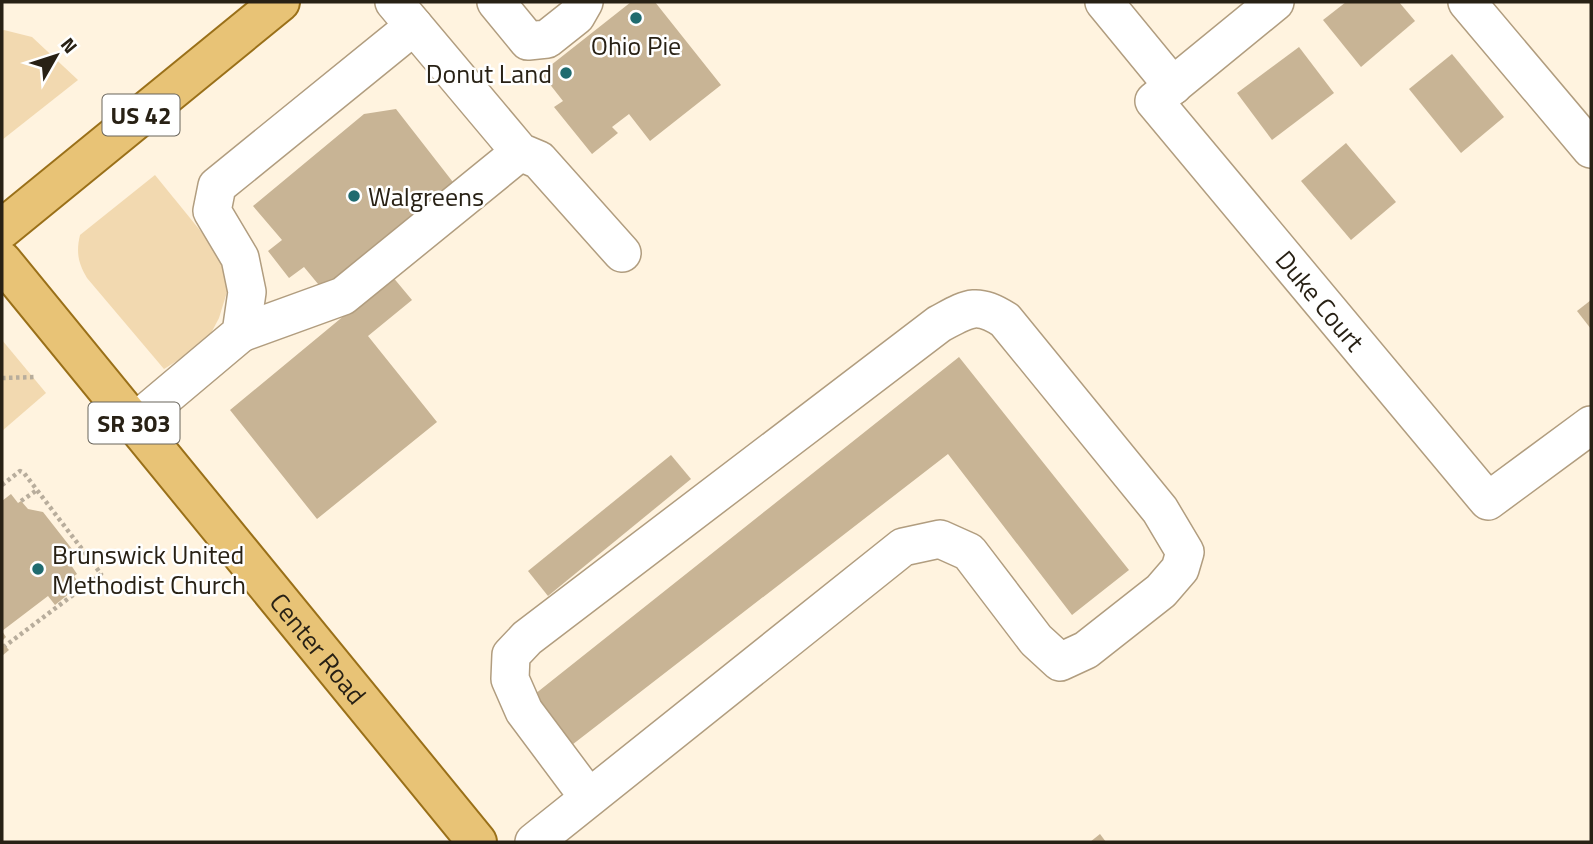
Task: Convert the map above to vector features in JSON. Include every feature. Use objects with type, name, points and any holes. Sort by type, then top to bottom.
[{"type":"main road","name":"US 42","points":[[2,229],[280,2]]},
{"type":"main road","name":"Center Road","points":[[2,261],[477,842]]},
{"type":"street","points":[[496,2],[528,41],[547,39],[576,16],[584,2]]},
{"type":"street","name":"Duke Court","points":[[1104,2],[1164,93],[1489,501],[1591,425]]},
{"type":"street","points":[[1164,93],[1275,2]]},
{"type":"street","points":[[1476,5],[1590,144]]},
{"type":"street","points":[[241,333],[247,292],[240,258],[212,211],[216,186],[404,14],[520,152],[538,160],[622,253]]},
{"type":"street","points":[[134,423],[241,333],[343,296],[520,152]]},
{"type":"street","points":[[534,842],[903,547],[940,539],[969,552],[1035,640],[1060,662],[1086,650],[1161,591],[1180,569],[1185,552],[1160,510],[1005,320],[987,308],[964,310],[939,324],[527,638],[511,655],[510,680],[524,711],[589,798]]},
{"type":"path","points":[[2,378],[36,377]]},
{"type":"path","points":[[2,485],[20,471],[102,574],[5,646]]},
{"type":"path","points":[[21,501],[37,489]]},
{"type":"shaded area","points":[[2,31],[32,37],[78,80],[2,140]]},
{"type":"shaded area","points":[[155,175],[225,261],[227,292],[219,318],[209,337],[164,369],[87,278],[78,252],[80,235]]},
{"type":"shaded area","points":[[2,340],[46,393],[2,431]]},
{"type":"building","points":[[631,2],[655,2],[721,85],[650,141],[629,114],[612,127],[618,133],[592,154],[554,107],[563,101],[541,73]]},
{"type":"building","points":[[1346,2],[1399,2],[1415,21],[1361,67],[1323,20]]},
{"type":"building","points":[[1299,47],[1334,93],[1272,140],[1237,93]]},
{"type":"building","points":[[1452,54],[1504,117],[1461,153],[1409,89]]},
{"type":"building","name":"Walgreens","points":[[396,109],[456,186],[323,290],[304,267],[289,278],[268,251],[282,240],[253,206],[364,114]]},
{"type":"building","points":[[1346,143],[1396,202],[1351,240],[1301,181]]},
{"type":"building","points":[[392,276],[412,300],[368,336],[437,422],[317,519],[230,410]]},
{"type":"building","points":[[1591,300],[1591,329],[1577,311]]},
{"type":"building","points":[[959,357],[1129,570],[1072,615],[948,454],[568,748],[530,698]]},
{"type":"building","points":[[671,455],[691,479],[548,596],[528,571]]},
{"type":"building","name":"Brunswick United Methodist Church","points":[[11,494],[18,503],[21,501],[28,509],[43,512],[72,549],[71,565],[80,585],[55,605],[48,596],[2,631],[2,501]]},
{"type":"building","name":"Brunswick United Methodist Church","points":[[2,642],[9,650],[2,656]]},
{"type":"building","points":[[1100,834],[1106,842],[1090,842]]},
{"type":"place","name":"Ohio Pie","points":[[636,18]]},
{"type":"place","name":"Donut Land","points":[[566,73]]},
{"type":"place","name":"Walgreens","points":[[354,196]]},
{"type":"place","name":"Brunswick United Methodist Church","points":[[38,569]]}]
